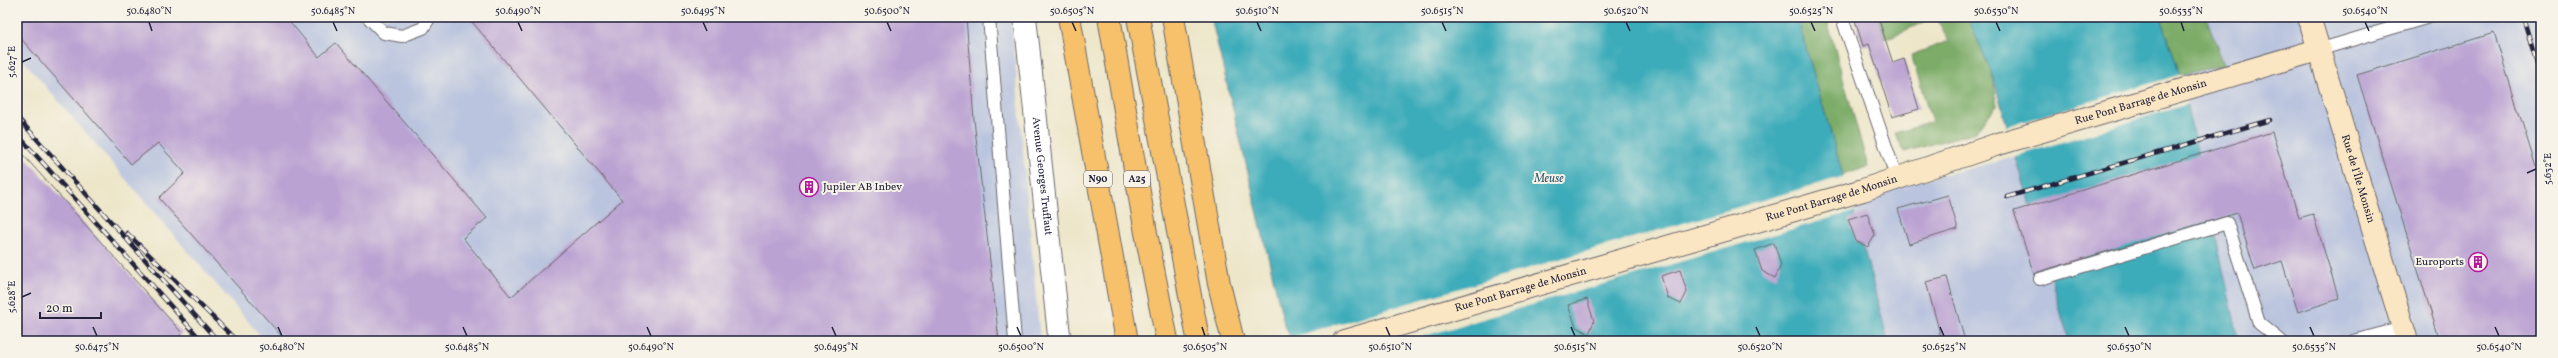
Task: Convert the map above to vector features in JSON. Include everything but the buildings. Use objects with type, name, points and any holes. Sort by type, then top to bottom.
[{"type":"main road","name":"N90","points":[[1069,17],[1127,341]]},
{"type":"main road","name":"A25","points":[[1109,17],[1147,240],[1167,340]]},
{"type":"main road","name":"A25","points":[[1138,17],[1197,333]]},
{"type":"main road","points":[[1173,17],[1219,284],[1233,341]]},
{"type":"street","name":"Avenue Georges Truffaut","points":[[1025,17],[1060,339]]},
{"type":"street","name":"Rue de l'Île Monsin","points":[[2309,17],[2405,334]]},
{"type":"street","name":"Rue Pont Barrage de Monsin","points":[[1344,341],[1863,190],[1995,145],[2318,50]]},
{"type":"lane","points":[[368,17],[384,33],[402,36],[423,28],[430,17]]},
{"type":"lane","points":[[989,17],[1016,341]]},
{"type":"lane","points":[[2318,50],[2429,17]]},
{"type":"lane","points":[[1842,18],[1897,179]]},
{"type":"lane","points":[[2040,279],[2227,223],[2259,324],[2281,341]]},
{"type":"lane","points":[[2353,341],[2405,334]]},
{"type":"shaded area","name":"Jupiler AB Inbev","points":[[17,17],[1011,17],[1040,341],[265,341],[17,53]]},
{"type":"shaded area","points":[[2161,17],[2541,17],[2541,341],[1888,341],[1848,197],[1997,162],[2186,105],[2180,75]]},
{"type":"green space","points":[[1797,17],[1826,17],[1868,167],[1843,175]]},
{"type":"green space","points":[[1878,17],[1936,17],[1885,39]]},
{"type":"green space","points":[[1936,17],[1968,17],[1993,77],[1997,105],[1976,132],[1904,152],[1895,133],[1932,122],[1911,55],[1949,41]]},
{"type":"green space","points":[[2161,17],[2206,17],[2224,65],[2180,75]]},
{"type":"water","name":"Meuse","points":[[1211,17],[1797,17],[1860,234],[1888,341],[1292,341],[1284,324]]},
{"type":"water","points":[[1968,17],[2161,17],[2180,75],[2239,341],[2069,341],[1993,77]]},
{"type":"pier","points":[[2182,74],[2188,104],[2013,157],[2005,127]]},
{"type":"pier","points":[[1845,176],[1855,211],[1407,341],[1290,341],[1289,338]]},
{"type":"railway","points":[[2523,17],[2541,77]]},
{"type":"railway","points":[[17,117],[218,341]]},
{"type":"railway","points":[[2007,197],[2270,120]]},
{"type":"railway","points":[[17,134],[202,341]]},
{"type":"railway","points":[[127,233],[237,341]]},
{"type":"place","name":"Jupiler AB Inbev","points":[[809,187]]},
{"type":"place","name":"Euroports","points":[[2478,262]]}]
